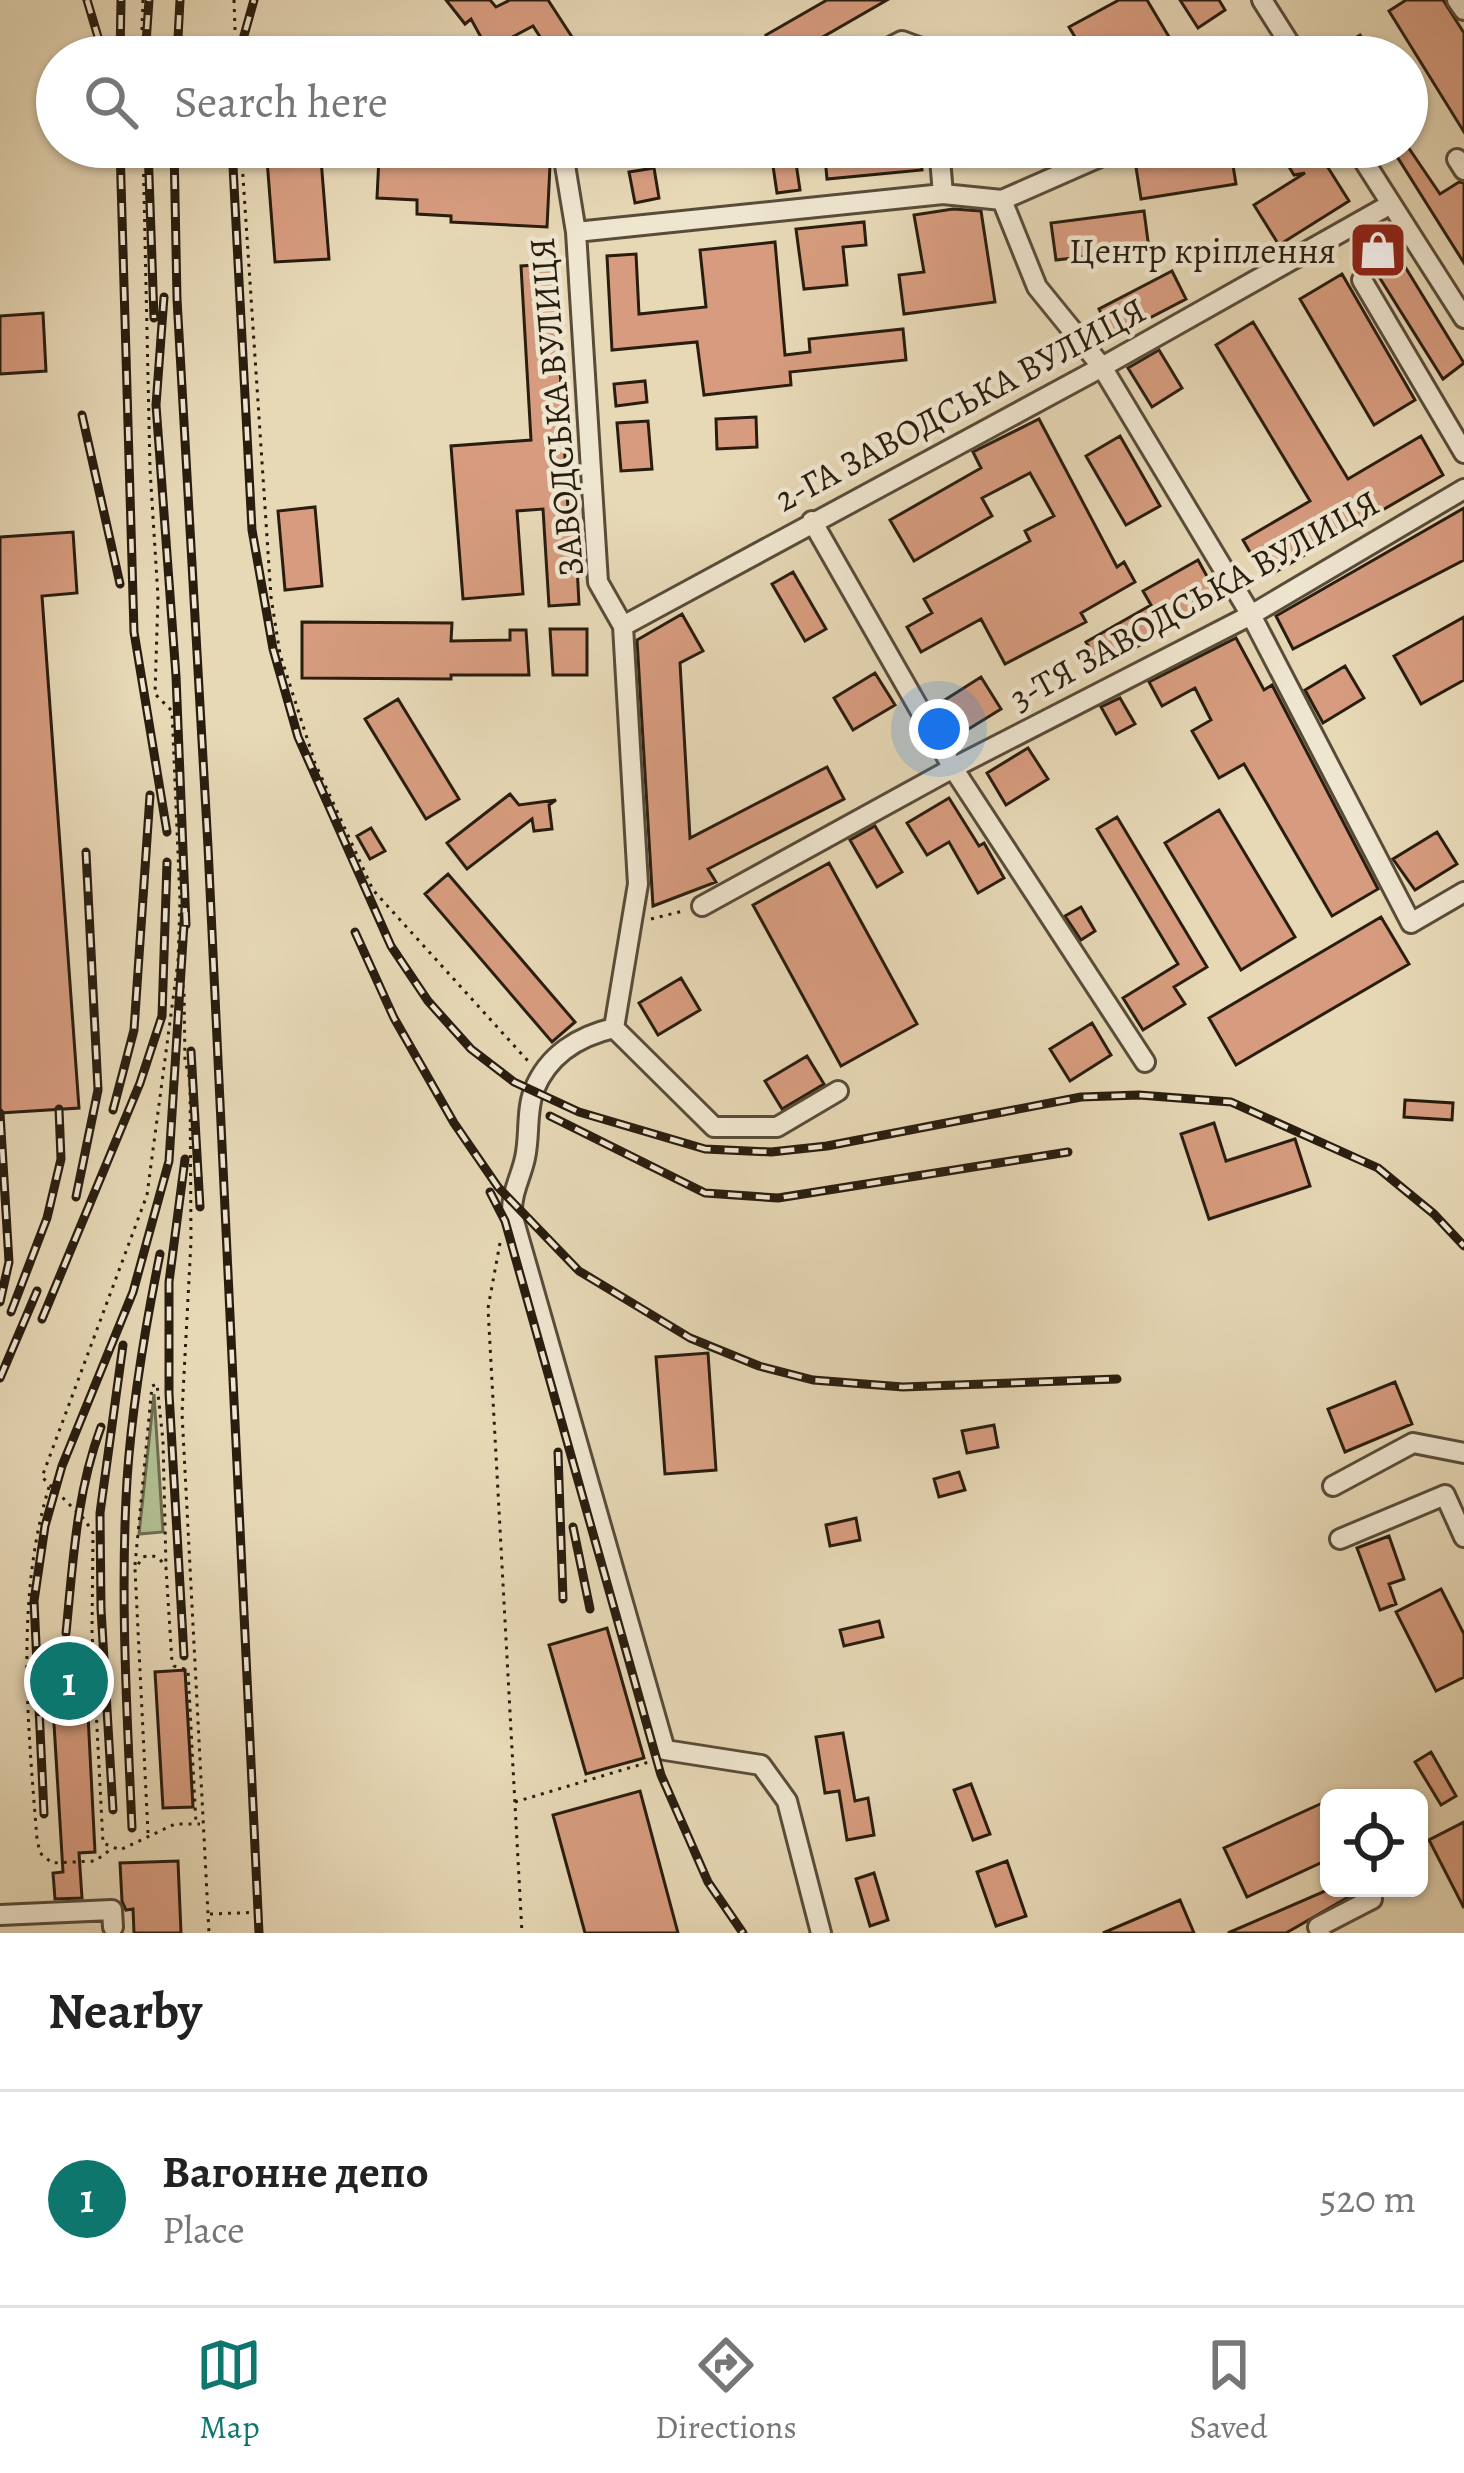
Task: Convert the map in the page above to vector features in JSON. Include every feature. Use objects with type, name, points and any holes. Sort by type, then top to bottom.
[{"type":"street","points":[[1262,0],[1285,36]]},
{"type":"street","points":[[1457,0],[1464,10]]},
{"type":"street","name":"ЗАВОДСЬКА ВУЛИЦЯ","points":[[565,168],[576,232],[598,582],[623,626],[638,884],[614,1028]]},
{"type":"street","points":[[941,168],[943,194]]},
{"type":"street","points":[[576,232],[943,194],[1001,200],[1073,168]]},
{"type":"street","points":[[1368,168],[1464,318]]},
{"type":"street","points":[[1001,200],[1037,287],[1102,367],[1251,615],[1411,923],[1464,892]]},
{"type":"street","name":"2-ГА ЗАВОДСЬКА ВУЛИЦЯ","points":[[623,626],[1102,367],[1391,203]]},
{"type":"street","points":[[1362,280],[1464,453]]},
{"type":"street","name":"3-ТЯ ЗАВОДСЬКА ВУЛИЦЯ","points":[[702,906],[953,768],[1251,615],[1464,488]]},
{"type":"street","points":[[812,521],[953,768],[1145,1063]]},
{"type":"street","points":[[821,1933],[787,1802],[761,1765],[664,1750],[511,1200],[525,1157],[533,1091],[554,1058],[589,1034],[614,1028],[714,1127],[778,1127],[838,1091]]},
{"type":"street","points":[[1333,1486],[1413,1443],[1464,1453]]},
{"type":"street","points":[[1340,1539],[1445,1495],[1464,1537]]},
{"type":"street","points":[[1313,1931],[1372,1899]]},
{"type":"street","points":[[0,1916],[112,1910],[113,1927]]},
{"type":"path","points":[[141,36],[143,0]]},
{"type":"path","points":[[235,0],[236,36]]},
{"type":"path","points":[[110,1849],[103,1843],[92,1632],[93,1534],[42,1477],[42,1470],[147,1195],[178,962],[172,711],[155,694],[158,597],[150,469],[143,168]]},
{"type":"path","points":[[242,168],[271,598],[280,654],[315,764],[373,890],[543,1076]]},
{"type":"path","points":[[632,922],[702,906]]},
{"type":"path","points":[[178,962],[191,1113],[191,1241],[182,1413],[209,1933]]},
{"type":"path","points":[[512,1214],[502,1236],[488,1308],[522,1933]]},
{"type":"path","points":[[148,1834],[135,1569],[148,1415],[152,1385],[157,1384],[172,1662],[188,1670],[196,1824]]},
{"type":"path","points":[[50,1486],[41,1513],[28,1617],[40,1852],[52,1863],[95,1861],[110,1849],[135,1846],[148,1834],[175,1825],[204,1824]]},
{"type":"path","points":[[135,1569],[142,1557],[150,1555],[162,1560],[166,1568]]},
{"type":"path","points":[[514,1803],[629,1770],[662,1756],[664,1750]]},
{"type":"path","points":[[208,1915],[264,1912]]},
{"type":"green space","points":[[154,1394],[163,1532],[139,1534]]},
{"type":"building","points":[[446,0],[490,0],[496,7],[510,0],[548,0],[571,36],[539,36],[533,26],[514,36],[480,36],[471,19],[465,24]]},
{"type":"building","points":[[827,0],[887,0],[824,36],[766,35]]},
{"type":"building","points":[[1119,0],[1147,0],[1168,36],[1074,36],[1069,27]]},
{"type":"building","points":[[1180,0],[1219,0],[1225,10],[1198,28]]},
{"type":"building","points":[[1406,0],[1443,0],[1464,33],[1464,132],[1428,74],[1428,36],[1404,36],[1389,11]]},
{"type":"building","points":[[268,168],[322,168],[329,259],[275,262]]},
{"type":"building","points":[[378,168],[550,168],[547,227],[451,222],[451,216],[417,214],[417,200],[377,198]]},
{"type":"building","points":[[654,168],[659,198],[635,203],[629,172]]},
{"type":"building","points":[[773,168],[797,168],[800,190],[777,193]]},
{"type":"building","points":[[826,168],[922,170],[827,179]]},
{"type":"building","points":[[1136,168],[1233,168],[1236,184],[1141,199]]},
{"type":"building","points":[[1290,168],[1328,168],[1349,201],[1279,245],[1254,205],[1305,173],[1294,175]]},
{"type":"building","points":[[1404,168],[1422,168],[1440,194],[1464,183],[1464,263]]},
{"type":"building","points":[[953,209],[981,211],[995,302],[904,314],[899,275],[924,272],[914,215]]},
{"type":"building","points":[[1144,211],[1149,249],[1056,260],[1051,223]]},
{"type":"building","points":[[864,222],[866,245],[843,247],[847,285],[804,289],[796,229]]},
{"type":"building","points":[[1385,234],[1464,363],[1443,379],[1361,248]]},
{"type":"building","points":[[775,242],[785,355],[810,352],[809,339],[903,329],[906,360],[790,372],[791,385],[704,395],[697,342],[612,350],[607,256],[636,254],[639,314],[706,307],[700,250]]},
{"type":"building","points":[[554,264],[568,509],[574,508],[579,604],[549,606],[543,509],[517,511],[523,594],[463,599],[451,446],[531,440],[521,266]]},
{"type":"building","points":[[1172,271],[1186,299],[1113,337],[1099,309]]},
{"type":"building","points":[[1342,274],[1415,400],[1374,425],[1300,299]]},
{"type":"building","points":[[43,313],[46,371],[0,374],[0,316]]},
{"type":"building","points":[[1253,322],[1348,479],[1421,436],[1443,475],[1265,578],[1243,540],[1310,501],[1216,345]]},
{"type":"building","points":[[1159,350],[1182,388],[1152,407],[1128,368]]},
{"type":"building","points":[[645,381],[647,402],[616,406],[614,384]]},
{"type":"building","points":[[756,417],[757,447],[717,449],[716,419]]},
{"type":"building","points":[[1039,419],[1117,567],[1124,562],[1135,582],[1081,613],[1086,622],[1005,664],[981,619],[921,652],[907,627],[932,613],[924,599],[1030,541],[1025,531],[1054,516],[1030,473],[982,498],[992,516],[914,561],[890,520],[981,468],[973,452]]},
{"type":"building","points":[[648,421],[652,469],[621,471],[617,423]]},
{"type":"building","points":[[1120,436],[1160,506],[1126,525],[1086,456]]},
{"type":"building","points":[[315,507],[322,586],[285,590],[278,511]]},
{"type":"building","points":[[1464,508],[1464,560],[1293,649],[1276,616]]},
{"type":"building","points":[[73,532],[77,593],[42,596],[79,1108],[0,1113],[0,537]]},
{"type":"building","points":[[1198,560],[1220,600],[1101,667],[1086,642],[1151,605],[1143,591]]},
{"type":"building","points":[[793,572],[826,629],[805,641],[772,584]]},
{"type":"building","points":[[682,614],[703,651],[680,663],[690,838],[827,767],[844,799],[708,869],[716,882],[653,906],[637,640]]},
{"type":"building","points":[[1464,617],[1464,680],[1421,704],[1394,656]]},
{"type":"building","points":[[302,622],[452,623],[451,641],[510,640],[510,630],[526,630],[529,675],[302,678]]},
{"type":"building","points":[[550,629],[587,629],[587,675],[553,675]]},
{"type":"building","points":[[1236,638],[1264,690],[1272,685],[1378,889],[1332,916],[1244,764],[1219,778],[1192,731],[1211,720],[1195,688],[1162,706],[1149,682]]},
{"type":"building","points":[[1345,666],[1364,698],[1323,723],[1305,690]]},
{"type":"building","points":[[875,673],[895,705],[853,730],[834,698]]},
{"type":"building","points":[[981,677],[1001,709],[959,735],[940,703]]},
{"type":"building","points":[[1120,698],[1135,724],[1116,734],[1101,707]]},
{"type":"building","points":[[398,699],[459,799],[426,819],[365,719]]},
{"type":"building","points":[[1028,748],[1048,779],[1006,805],[987,773]]},
{"type":"building","points":[[510,794],[519,805],[556,800],[549,805],[552,829],[534,831],[532,819],[467,869],[447,843]]},
{"type":"building","points":[[949,798],[1004,878],[978,893],[949,842],[927,855],[907,823]]},
{"type":"building","points":[[1219,810],[1295,937],[1241,970],[1165,843]]},
{"type":"building","points":[[1117,817],[1207,967],[1174,987],[1185,1004],[1143,1030],[1123,998],[1178,964],[1097,829]]},
{"type":"building","points":[[875,826],[902,872],[877,887],[850,840]]},
{"type":"building","points":[[371,828],[385,851],[370,859],[357,836]]},
{"type":"building","points":[[1437,832],[1457,864],[1415,890],[1393,859]]},
{"type":"building","points":[[829,863],[917,1024],[841,1066],[753,905]]},
{"type":"building","points":[[448,874],[575,1022],[552,1042],[425,894]]},
{"type":"building","points":[[1081,907],[1095,931],[1081,940],[1065,916]]},
{"type":"building","points":[[1381,917],[1409,964],[1236,1065],[1209,1018]]},
{"type":"building","points":[[681,978],[700,1010],[658,1035],[639,1003]]},
{"type":"building","points":[[1092,1023],[1111,1055],[1070,1081],[1050,1049]]},
{"type":"building","points":[[807,1056],[824,1084],[782,1109],[765,1081]]},
{"type":"building","points":[[1405,1100],[1453,1103],[1452,1120],[1404,1117]]},
{"type":"building","points":[[1214,1123],[1226,1161],[1295,1139],[1310,1186],[1209,1219],[1181,1134]]},
{"type":"building","points":[[708,1353],[716,1470],[665,1474],[656,1357]]},
{"type":"building","points":[[1395,1382],[1412,1424],[1345,1452],[1328,1409]]},
{"type":"building","points":[[994,1425],[998,1447],[967,1453],[962,1431]]},
{"type":"building","points":[[959,1472],[965,1490],[939,1497],[934,1479]]},
{"type":"building","points":[[856,1518],[860,1540],[830,1546],[826,1525]]},
{"type":"building","points":[[1389,1536],[1404,1579],[1389,1584],[1396,1604],[1380,1610],[1357,1548]]},
{"type":"building","points":[[1441,1589],[1464,1634],[1464,1677],[1436,1691],[1396,1612]]},
{"type":"building","points":[[879,1621],[883,1637],[844,1646],[840,1630]]},
{"type":"building","points":[[607,1628],[644,1758],[586,1774],[549,1645]]},
{"type":"building","points":[[85,1656],[95,1852],[79,1853],[82,1898],[55,1899],[53,1873],[63,1872],[50,1658]]},
{"type":"building","points":[[185,1670],[193,1807],[163,1808],[155,1672]]},
{"type":"building","points":[[843,1733],[855,1801],[868,1798],[874,1835],[847,1840],[839,1791],[825,1793],[816,1737]]},
{"type":"building","points":[[1431,1752],[1456,1796],[1441,1805],[1415,1762]]},
{"type":"building","points":[[971,1784],[990,1834],[973,1840],[954,1790]]},
{"type":"building","points":[[640,1791],[678,1933],[585,1933],[553,1815]]},
{"type":"building","points":[[1320,1804],[1320,1863],[1247,1897],[1224,1848]]},
{"type":"building","points":[[1464,1822],[1464,1908],[1429,1840]]},
{"type":"building","points":[[178,1861],[181,1933],[134,1933],[133,1909],[126,1910],[122,1901],[120,1863]]},
{"type":"building","points":[[1007,1861],[1026,1916],[996,1926],[977,1872]]},
{"type":"building","points":[[874,1873],[888,1920],[870,1926],[856,1879]]},
{"type":"building","points":[[1320,1893],[1320,1897],[1348,1897],[1286,1933],[1228,1933]]},
{"type":"building","points":[[1180,1900],[1194,1933],[1103,1933]]},
{"type":"railway","points":[[87,0],[98,36]]},
{"type":"railway","points":[[120,36],[121,0]]},
{"type":"railway","points":[[146,36],[149,0]]},
{"type":"railway","points":[[178,36],[180,0]]},
{"type":"railway","points":[[244,36],[254,0]]},
{"type":"railway","points":[[121,168],[134,632],[167,832]]},
{"type":"railway","points":[[149,168],[154,318]]},
{"type":"railway","points":[[174,168],[177,299],[259,1933]]},
{"type":"railway","points":[[233,168],[252,530],[273,649],[298,737],[391,946],[428,1001],[471,1049],[514,1082],[579,1112],[705,1149],[771,1152],[827,1146],[1081,1097],[1139,1095],[1231,1102],[1378,1168],[1464,1246]]},
{"type":"railway","points":[[164,297],[156,405],[176,676],[186,925]]},
{"type":"railway","points":[[82,415],[120,584]]},
{"type":"railway","points":[[113,1110],[134,1030],[150,795]]},
{"type":"railway","points":[[76,1197],[98,1090],[86,852]]},
{"type":"railway","points":[[42,1319],[140,1083],[162,1016],[167,862]]},
{"type":"railway","points":[[44,1814],[34,1601],[45,1526],[62,1466],[133,1292],[169,1161],[185,908]]},
{"type":"railway","points":[[355,932],[394,1018],[454,1123],[498,1187],[579,1271],[690,1338],[759,1366],[813,1380],[903,1387],[1117,1379]]},
{"type":"railway","points":[[191,1051],[200,1207]]},
{"type":"railway","points":[[11,1312],[47,1218],[61,1159],[59,1109]]},
{"type":"railway","points":[[0,1113],[9,1262],[0,1302]]},
{"type":"railway","points":[[550,1116],[705,1193],[778,1198],[1068,1152]]},
{"type":"railway","points":[[184,1656],[169,1393],[169,1282],[185,1159]]},
{"type":"railway","points":[[490,1192],[505,1221],[661,1775],[708,1882],[743,1933]]},
{"type":"railway","points":[[132,1828],[124,1610],[127,1480],[160,1254]]},
{"type":"railway","points":[[0,1378],[37,1291]]},
{"type":"railway","points":[[113,1810],[100,1513],[123,1345]]},
{"type":"railway","points":[[66,1633],[81,1503],[101,1427]]},
{"type":"railway","points":[[558,1452],[563,1599]]},
{"type":"railway","points":[[573,1527],[590,1609]]},
{"type":"place","name":"Центр кріплення","points":[[1378,250]]},
{"type":"place","name":"Вагонне депо","points":[[69,1681]]}]
